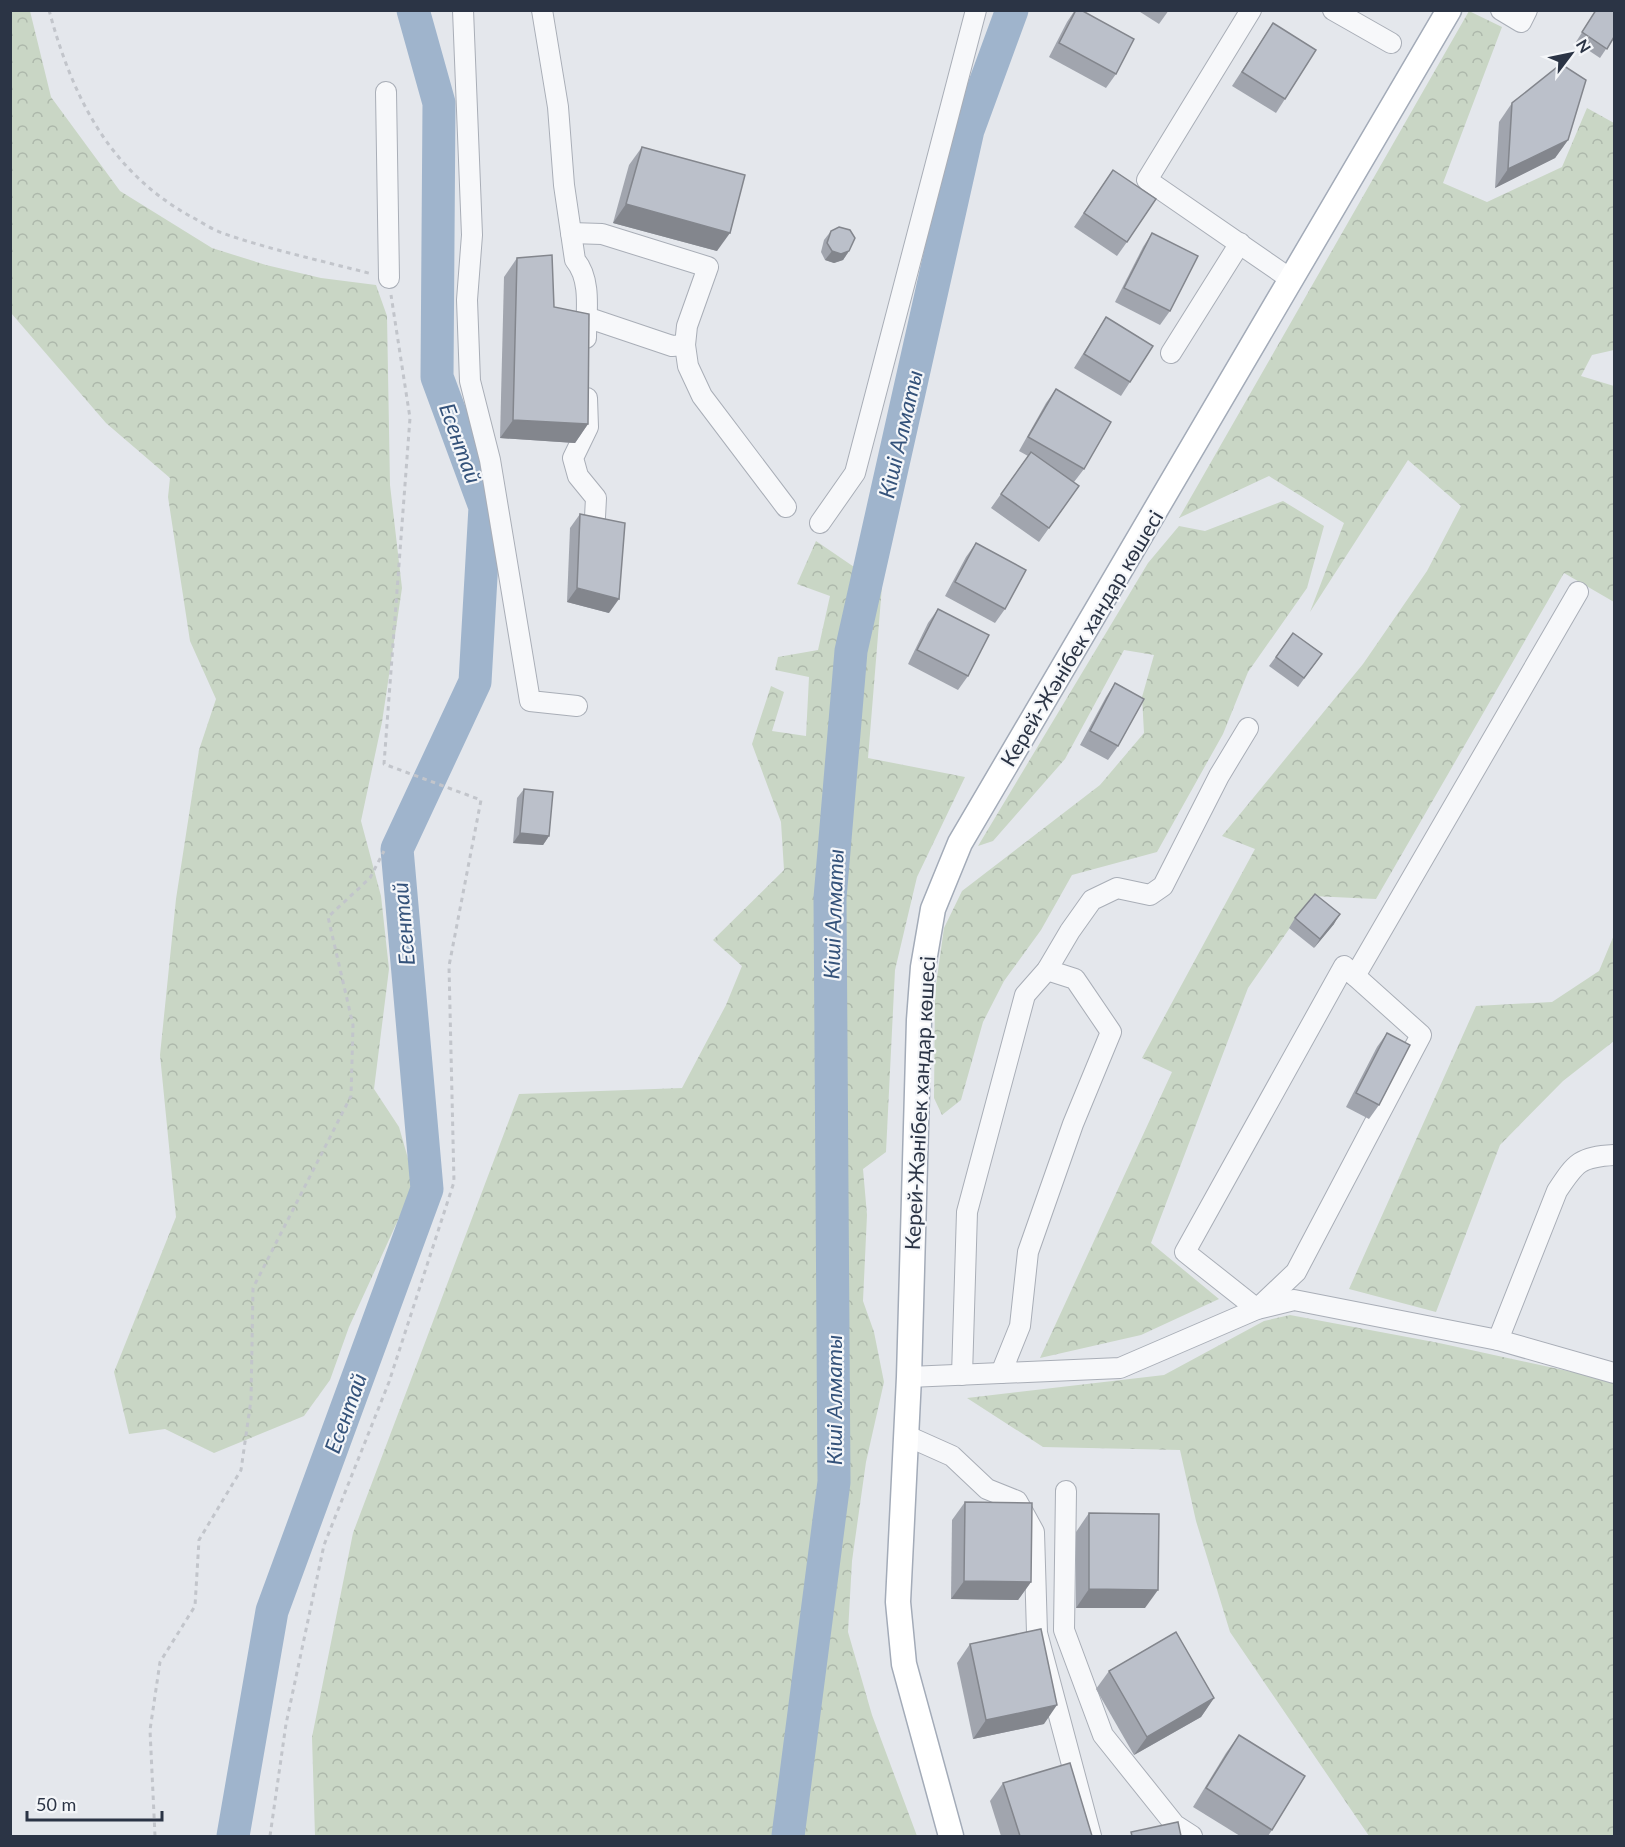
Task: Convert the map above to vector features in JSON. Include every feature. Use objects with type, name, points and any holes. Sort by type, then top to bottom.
[{"type":"main road","name":"Керей-Жәнібек хандар көшесі","points":[[951,1836],[904,1664],[898,1602],[909,1377],[919,1020],[923,967],[933,909],[960,843],[1293,280],[1449,10]]},
{"type":"street","points":[[463,10],[472,235],[467,300],[470,381],[490,460],[530,701],[577,706]]},
{"type":"street","points":[[542,10],[558,107],[564,185],[575,260],[582,269],[586,285],[587,361]]},
{"type":"street","points":[[820,523],[855,473],[976,10]]},
{"type":"street","points":[[1251,10],[1147,180],[1293,280]]},
{"type":"street","points":[[1333,10],[1392,43]]},
{"type":"street","points":[[1501,10],[1521,22],[1527,10]]},
{"type":"street","points":[[386,92],[389,278]]},
{"type":"street","points":[[571,232],[602,234],[708,267],[687,326],[685,345],[688,366],[702,396],[786,507]]},
{"type":"street","points":[[1171,353],[1240,243]]},
{"type":"street","points":[[586,317],[672,346],[685,345]]},
{"type":"street","points":[[587,383],[588,427],[573,458],[578,476],[596,498],[595,517]]},
{"type":"street","points":[[1355,976],[1578,592]]},
{"type":"street","points":[[962,1375],[967,1212],[1025,995],[1047,970],[1092,900],[1117,888],[1150,895],[1163,886],[1219,776],[1248,728]]},
{"type":"street","points":[[1344,966],[1421,1035],[1296,1272],[1257,1309],[1185,1252],[1344,966]]},
{"type":"street","points":[[1001,1373],[1020,1326],[1028,1252],[1065,1145],[1111,1032],[1075,979],[1047,970]]},
{"type":"street","points":[[1498,1340],[1557,1191],[1572,1168],[1590,1156],[1614,1155]]},
{"type":"street","points":[[909,1377],[1120,1368],[1257,1309],[1294,1300],[1498,1340],[1614,1373]]},
{"type":"street","points":[[905,1435],[952,1456],[987,1489],[1017,1501],[1034,1532],[1036,1633],[1091,1836]]},
{"type":"street","points":[[1066,1491],[1064,1630],[1103,1735],[1175,1825],[1192,1836]]},
{"type":"path","points":[[50,10],[63,60],[81,100],[111,150],[162,201],[220,232],[389,278],[410,418],[384,764],[481,801],[449,966],[454,1182],[389,1382],[324,1545],[286,1724],[270,1836]]},
{"type":"path","points":[[155,1836],[150,1730],[160,1662],[195,1606],[199,1540],[241,1470],[251,1400],[253,1288],[351,1096],[353,1025],[328,917],[370,878],[384,851]]},
{"type":"green space","points":[[10,11],[30,11],[51,97],[120,191],[212,248],[266,265],[321,278],[376,285],[387,316],[390,485],[402,588],[382,722],[361,821],[381,896],[389,969],[374,1089],[399,1127],[415,1183],[349,1327],[330,1380],[304,1416],[214,1453],[165,1429],[129,1434],[114,1372],[176,1217],[160,1055],[176,899],[199,750],[216,699],[190,641],[168,497],[170,478],[106,423],[11,313]]},
{"type":"green space","points":[[1469,11],[1502,27],[1443,183],[1487,202],[1562,167],[1587,108],[1614,123],[1614,350],[1592,355],[1581,376],[1614,386],[1614,602],[1564,573],[1376,899],[1312,896],[1248,988],[1151,1243],[1219,1299],[1141,1335],[1040,1358],[1172,1072],[1142,1058],[1255,849],[1222,836],[1363,664],[1427,571],[1461,506],[1408,460],[1310,612],[1344,523],[1269,476],[1179,518]]},
{"type":"green space","points":[[1283,501],[1324,526],[1307,588],[1248,672],[1223,734],[1157,852],[1072,875],[1041,930],[1004,981],[983,1022],[961,1100],[942,1115],[934,1098],[935,992],[944,928],[962,891],[1100,785],[1144,733],[1142,697],[1154,655],[1124,650],[1065,759],[993,841],[978,846],[1148,563],[1179,526],[1205,531]]},
{"type":"green space","points":[[816,541],[882,586],[868,758],[965,777],[917,877],[895,970],[886,1152],[863,1169],[867,1215],[863,1301],[874,1332],[884,1382],[866,1462],[852,1561],[848,1632],[872,1715],[917,1836],[315,1836],[312,1737],[353,1533],[519,1094],[682,1088],[726,1005],[742,966],[713,940],[784,870],[781,822],[752,744],[771,686],[784,692],[772,731],[806,736],[809,677],[775,670],[778,657],[818,650],[830,596],[797,584]]},
{"type":"green space","points":[[1614,935],[1614,1041],[1563,1081],[1500,1145],[1436,1312],[1349,1289],[1476,1006],[1552,1002],[1599,971]]},
{"type":"green space","points":[[1290,1315],[1439,1343],[1614,1381],[1614,1836],[1369,1836],[1230,1632],[1196,1521],[1180,1450],[1043,1447],[967,1398],[1164,1375],[1264,1321]]},
{"type":"building","points":[[1076,10],[1081,10],[1134,39],[1116,74],[1059,43]]},
{"type":"building","points":[[1596,10],[1614,10],[1614,37],[1607,49],[1582,32]]},
{"type":"building","points":[[1273,23],[1316,50],[1285,99],[1242,72]]},
{"type":"building","points":[[1561,64],[1586,80],[1568,140],[1508,169],[1512,103]]},
{"type":"building","points":[[642,147],[745,175],[730,233],[626,204]]},
{"type":"building","points":[[1113,170],[1156,199],[1127,242],[1084,213]]},
{"type":"building","points":[[839,227],[850,230],[855,238],[849,251],[841,254],[832,251],[827,243],[831,231]]},
{"type":"building","points":[[1152,233],[1198,256],[1170,311],[1124,288]]},
{"type":"building","points":[[552,255],[554,307],[589,314],[588,424],[513,420],[517,258]]},
{"type":"building","points":[[1106,317],[1153,346],[1130,382],[1084,354]]},
{"type":"building","points":[[1056,389],[1111,422],[1084,469],[1028,437]]},
{"type":"building","points":[[1031,452],[1079,486],[1049,528],[1001,494]]},
{"type":"building","points":[[580,514],[625,523],[619,599],[577,588]]},
{"type":"building","points":[[976,543],[1026,570],[1005,609],[955,582]]},
{"type":"building","points":[[938,609],[989,635],[968,676],[917,650]]},
{"type":"building","points":[[1293,633],[1322,654],[1304,678],[1276,657]]},
{"type":"building","points":[[1115,683],[1144,699],[1118,746],[1090,731]]},
{"type":"building","points":[[524,789],[553,792],[549,836],[520,833]]},
{"type":"building","points":[[1315,894],[1340,914],[1320,939],[1295,918]]},
{"type":"building","points":[[1387,1033],[1410,1045],[1379,1105],[1356,1093]]},
{"type":"building","points":[[965,1502],[1032,1503],[1031,1582],[964,1581]]},
{"type":"building","points":[[1089,1513],[1159,1514],[1158,1590],[1089,1589]]},
{"type":"building","points":[[1041,1629],[1057,1705],[986,1720],[970,1644]]},
{"type":"building","points":[[1176,1632],[1214,1698],[1147,1737],[1109,1671]]},
{"type":"building","points":[[1239,1735],[1305,1776],[1272,1830],[1206,1788]]},
{"type":"building","points":[[1070,1763],[1092,1836],[1020,1836],[1003,1783]]},
{"type":"building","points":[[1178,1822],[1181,1836],[1132,1836],[1131,1832]]},
{"type":"waterway","name":"Есентай","points":[[233,1836],[272,1611],[427,1189],[397,849],[475,682],[485,507],[437,377],[439,103],[413,10]]},
{"type":"waterway","name":"Кіші Алматы","points":[[788,1836],[834,1482],[830,898],[851,651],[968,130],[1012,10]]}]
